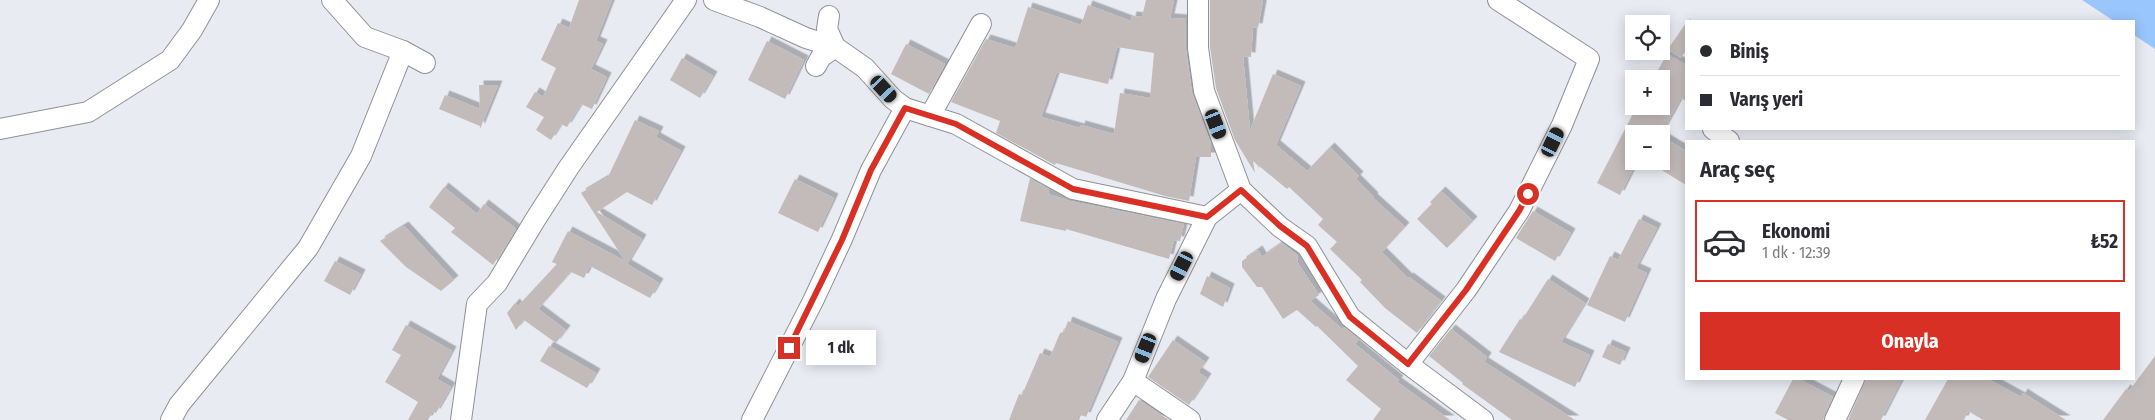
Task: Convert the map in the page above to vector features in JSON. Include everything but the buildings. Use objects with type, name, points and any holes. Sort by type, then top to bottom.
[{"type":"street","points":[[0,129],[88,112],[170,60],[192,30],[208,0]]},
{"type":"street","points":[[332,0],[365,37],[403,51],[425,62]]},
{"type":"street","points":[[461,420],[477,304],[498,283],[564,175],[686,0]]},
{"type":"street","points":[[714,0],[835,48],[865,68],[905,108],[956,124],[1073,189],[1207,217]]},
{"type":"street","points":[[1198,0],[1198,48],[1204,91],[1241,190],[1280,226],[1307,246],[1350,317],[1408,364],[1483,420]]},
{"type":"street","points":[[1408,364],[1466,290],[1519,211],[1562,125],[1589,58],[1498,0]]},
{"type":"street","points":[[829,16],[827,29],[835,48]]},
{"type":"street","points":[[930,116],[981,24]]},
{"type":"street","points":[[816,66],[821,57],[835,48]]},
{"type":"street","points":[[171,420],[179,404],[308,248],[361,156],[403,51]]},
{"type":"street","points":[[752,420],[822,284],[871,170],[905,108]]},
{"type":"street","points":[[1713,130],[1728,140]]},
{"type":"street","points":[[1107,420],[1133,381],[1166,299],[1207,217],[1241,190]]},
{"type":"street","points":[[1835,420],[1854,380]]},
{"type":"street","points":[[1133,381],[1190,420]]},
{"type":"water","points":[[2082,0],[2155,0],[2155,49],[2135,36],[2135,20],[2112,20]]},
{"type":"route","points":[[789,348],[842,240],[871,170],[905,108],[956,124],[1073,189],[1207,217],[1241,190],[1280,226],[1307,246],[1350,317],[1408,364],[1466,290],[1519,211],[1528,194]]}]
